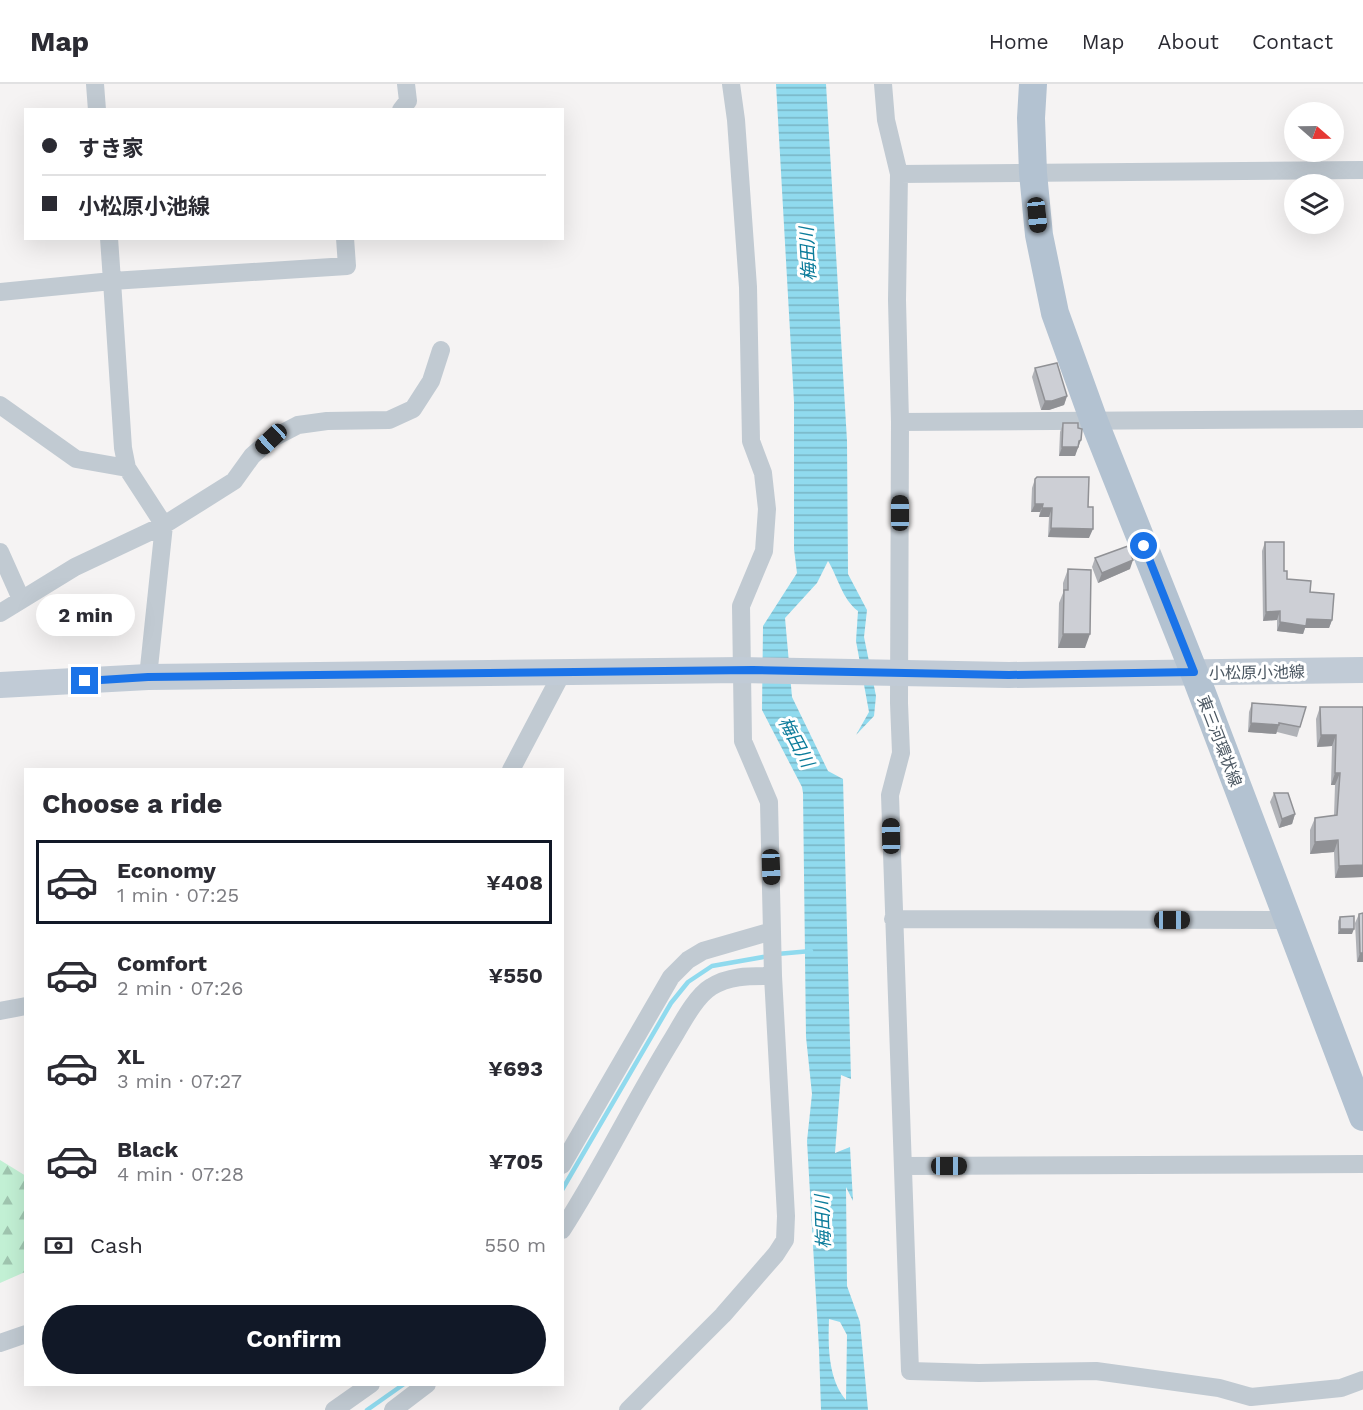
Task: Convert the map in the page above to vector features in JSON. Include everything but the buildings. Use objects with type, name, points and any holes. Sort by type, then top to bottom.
[{"type":"main road","name":"東三河環状線","points":[[1033,84],[1031,118],[1033,173],[1039,236],[1055,313],[1094,421],[1194,672],[1363,1117]]},
{"type":"main road","name":"小松原小池線","points":[[0,685],[148,677],[748,670],[1009,675],[1363,670]]},
{"type":"street","points":[[95,84],[97,108]]},
{"type":"street","points":[[403,108],[408,101],[406,84]]},
{"type":"street","points":[[628,1410],[723,1315],[776,1254],[785,1240],[786,1216],[773,963],[770,802],[743,741],[748,670],[741,606],[764,551],[767,509],[763,473],[752,441],[748,287],[736,120],[731,84]]},
{"type":"street","points":[[883,84],[886,120],[898,174],[897,300],[900,422],[893,672],[902,753],[891,795],[893,919],[910,1371],[979,1373],[1096,1371],[1219,1388],[1251,1397],[1341,1388],[1363,1380]]},
{"type":"street","points":[[898,174],[1363,170]]},
{"type":"street","points":[[109,240],[123,448],[127,468],[164,525],[148,677]]},
{"type":"street","points":[[0,292],[112,281],[347,266],[345,240]]},
{"type":"street","points":[[0,613],[75,567],[164,525],[234,481],[252,456],[271,439],[298,425],[327,421],[389,420],[413,409],[431,381],[441,350]]},
{"type":"street","points":[[0,405],[76,459],[127,468]]},
{"type":"street","points":[[900,422],[1363,419]]},
{"type":"street","points":[[0,552],[21,599]]},
{"type":"street","points":[[512,768],[562,673]]},
{"type":"street","points":[[893,919],[1288,920]]},
{"type":"street","points":[[564,1162],[671,977],[688,960],[703,951],[772,931]]},
{"type":"street","points":[[564,1227],[590,1186],[647,1081],[692,1008],[709,988],[732,977],[773,963]]},
{"type":"street","points":[[0,1011],[24,1006]]},
{"type":"street","points":[[903,1166],[1363,1164]]},
{"type":"street","points":[[0,1343],[24,1335]]},
{"type":"street","points":[[334,1410],[368,1386]]},
{"type":"street","points":[[393,1410],[424,1386]]},
{"type":"green space","points":[[0,1160],[24,1175],[24,1272],[0,1283]]},
{"type":"water","name":"梅田川","points":[[776,84],[826,84],[847,441],[848,574],[867,610],[864,637],[876,696],[874,716],[856,735],[869,712],[856,641],[858,611],[844,594],[828,561],[817,583],[785,618],[792,697],[828,771],[843,779],[851,1079],[841,1075],[835,1153],[850,1147],[853,1201],[846,1187],[847,1286],[860,1322],[868,1410],[821,1410],[807,1141],[812,1094],[806,1037],[803,793],[762,710],[763,626],[797,573],[794,549],[794,402]],"holes":[[[829,1319],[840,1322],[847,1335],[846,1400],[832,1372],[829,1351]]]},
{"type":"waterway","points":[[777,954],[811,951]]},
{"type":"waterway","points":[[564,1187],[671,1003],[688,982],[712,966],[769,956]]},
{"type":"waterway","points":[[367,1410],[401,1386]]},
{"type":"route","points":[[85,681],[148,677],[753,670],[1009,675],[1194,672],[1144,546]]}]
